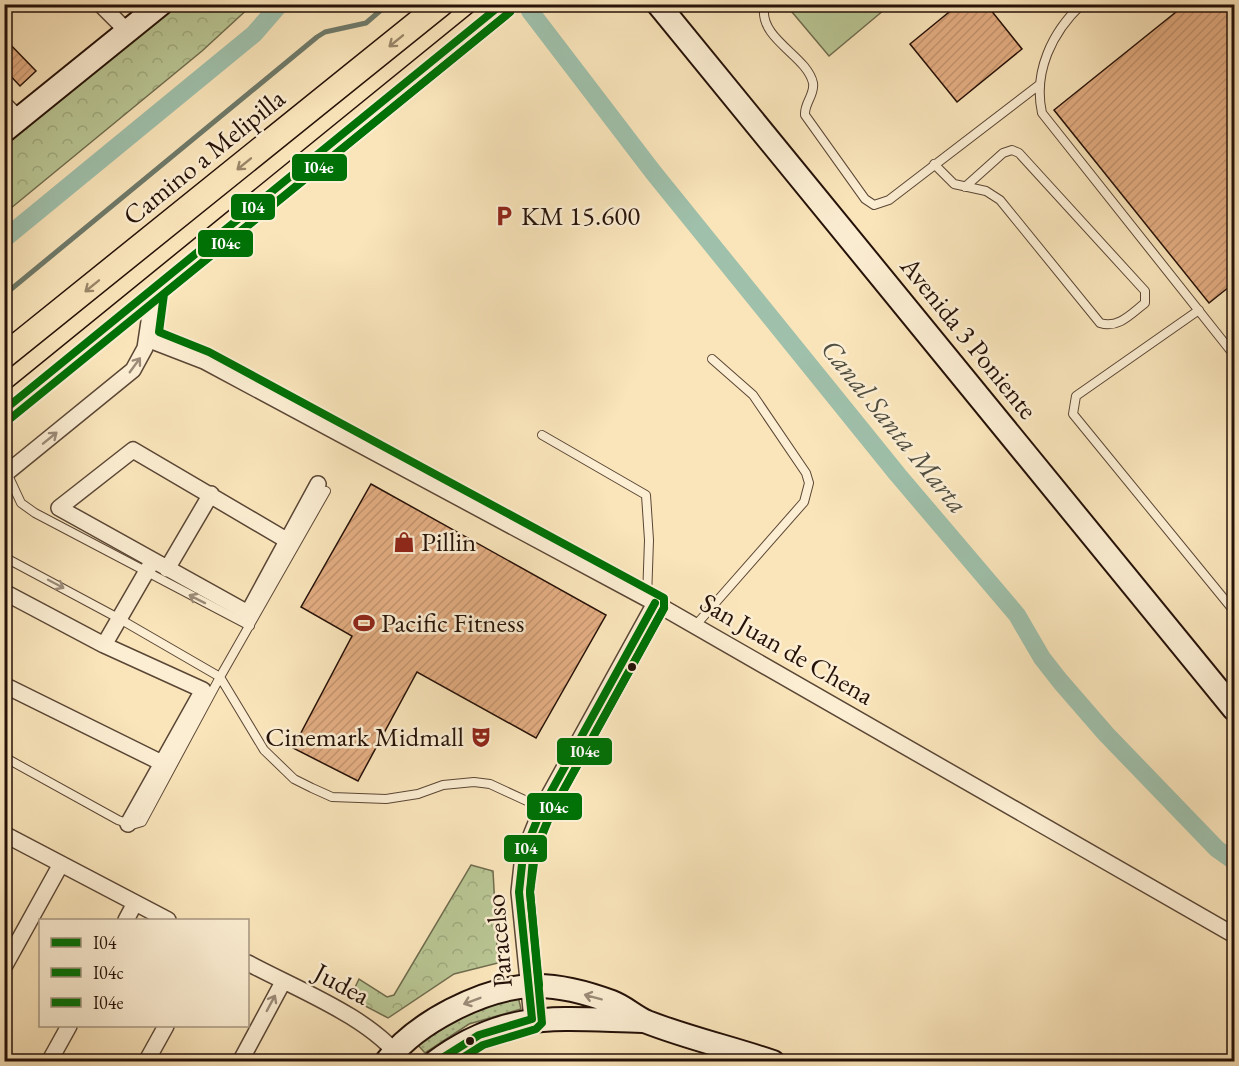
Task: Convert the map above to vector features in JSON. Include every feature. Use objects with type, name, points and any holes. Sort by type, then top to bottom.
[{"type":"main road","name":"Camino a Melipilla","points":[[4,356],[441,4]]},
{"type":"main road","points":[[4,410],[502,5]]},
{"type":"street","points":[[100,4],[128,32]]},
{"type":"street","points":[[9,118],[128,32],[161,4]]},
{"type":"street","name":"Avenida 3 Poniente","points":[[658,4],[1234,709]]},
{"type":"street","points":[[6,474],[116,385],[137,364],[147,339],[154,288]]},
{"type":"street","name":"San Juan de Chena","points":[[147,339],[204,361],[651,601],[1234,935]]},
{"type":"street","points":[[288,541],[212,494],[133,450],[59,508],[149,567],[167,569],[248,613],[288,541],[322,487]]},
{"type":"street","points":[[167,569],[212,494]]},
{"type":"street","points":[[104,645],[149,567]]},
{"type":"street","points":[[4,592],[104,645],[203,690],[128,824]]},
{"type":"street","name":"Paracelso","points":[[532,1019],[520,877],[526,845],[542,808],[651,601]]},
{"type":"street","points":[[4,685],[162,763]]},
{"type":"street","points":[[4,834],[164,919]]},
{"type":"street","points":[[4,967],[61,864]]},
{"type":"street","points":[[127,919],[135,903]]},
{"type":"street","name":"Judea","points":[[249,964],[365,1026],[394,1058]]},
{"type":"street","points":[[240,1062],[283,982]]},
{"type":"street","points":[[394,1058],[430,1022],[487,996],[529,986],[552,987],[612,1002],[645,1021],[773,1062]]},
{"type":"street","points":[[435,1062],[479,1035],[532,1019],[645,1021]]},
{"type":"street","points":[[49,1062],[68,1027]]},
{"type":"street","points":[[146,1062],[165,1027]]},
{"type":"lane","points":[[770,4],[764,9],[766,25],[806,72],[813,84],[804,108],[805,115],[865,199],[874,205],[890,200],[1039,85]]},
{"type":"lane","points":[[1082,4],[1052,42],[1040,73],[1042,112],[1234,355]]},
{"type":"lane","points":[[934,164],[954,184],[965,187],[986,191],[1000,200],[1100,323],[1109,326],[1117,324],[1145,303],[1145,291],[1019,153],[1012,150],[1003,153],[965,187]]},
{"type":"lane","points":[[1199,310],[1076,396],[1073,414],[1234,611]]},
{"type":"lane","points":[[694,626],[804,502],[809,483],[806,473],[753,394],[712,359]]},
{"type":"lane","points":[[542,435],[646,495],[651,601]]},
{"type":"lane","points":[[6,474],[21,503],[35,513],[149,567],[250,626]]},
{"type":"lane","points":[[4,757],[128,824],[139,824],[147,816],[322,487]]},
{"type":"lane","points":[[4,556],[220,676],[264,750],[294,779],[322,792],[350,799],[386,799],[418,794],[443,785],[490,783],[542,808]]},
{"type":"green space","points":[[801,4],[890,5],[829,56],[792,12]]},
{"type":"green space","points":[[173,5],[252,5],[202,51],[5,213],[5,146]]},
{"type":"green space","points":[[471,865],[493,871],[498,963],[454,974],[388,1018],[350,998],[359,979],[387,997],[394,995]]},
{"type":"green space","points":[[518,996],[521,1009],[469,1024],[425,1053],[417,1044],[463,1012]]},
{"type":"building","points":[[959,4],[986,4],[1022,49],[957,102],[910,44]]},
{"type":"building","points":[[1186,4],[1234,4],[1234,283],[1209,303],[1054,110]]},
{"type":"building","points":[[4,38],[36,71],[20,86],[4,69]]},
{"type":"building","points":[[371,484],[606,615],[536,738],[417,672],[358,781],[293,748],[352,636],[301,607]]},
{"type":"waterway","name":"Canal Santa Marta","points":[[4,239],[254,34],[280,4]]},
{"type":"waterway","points":[[4,295],[317,37],[325,32],[366,23],[388,4]]},
{"type":"waterway","name":"Canal Santa Marta","points":[[530,11],[653,172],[898,475],[1017,615],[1042,658],[1060,681],[1106,734],[1217,849],[1234,861]]},
{"type":"transit line","name":"I04","points":[[4,410],[502,4]]},
{"type":"transit line","name":"I04c","points":[[11,418],[510,12]]},
{"type":"transit line","name":"I04e","points":[[510,12],[164,294],[159,332],[209,352],[664,598],[664,608],[551,813],[536,848],[530,892],[539,985]]},
{"type":"transit line","name":"I04","points":[[436,1062],[479,1035],[532,1019],[519,892],[523,855],[542,808],[655,603]]},
{"type":"transit line","name":"I04c","points":[[456,1062],[483,1045],[536,1029],[542,1023],[530,892],[533,858],[551,813],[664,608]]},
{"type":"place","name":"KM 15.600","points":[[504,216]]},
{"type":"place","name":"Pillin","points":[[404,542]]},
{"type":"place","name":"Pacific Fitness","points":[[364,623]]},
{"type":"place","name":"Cinemark Midmall","points":[[481,737]]}]
